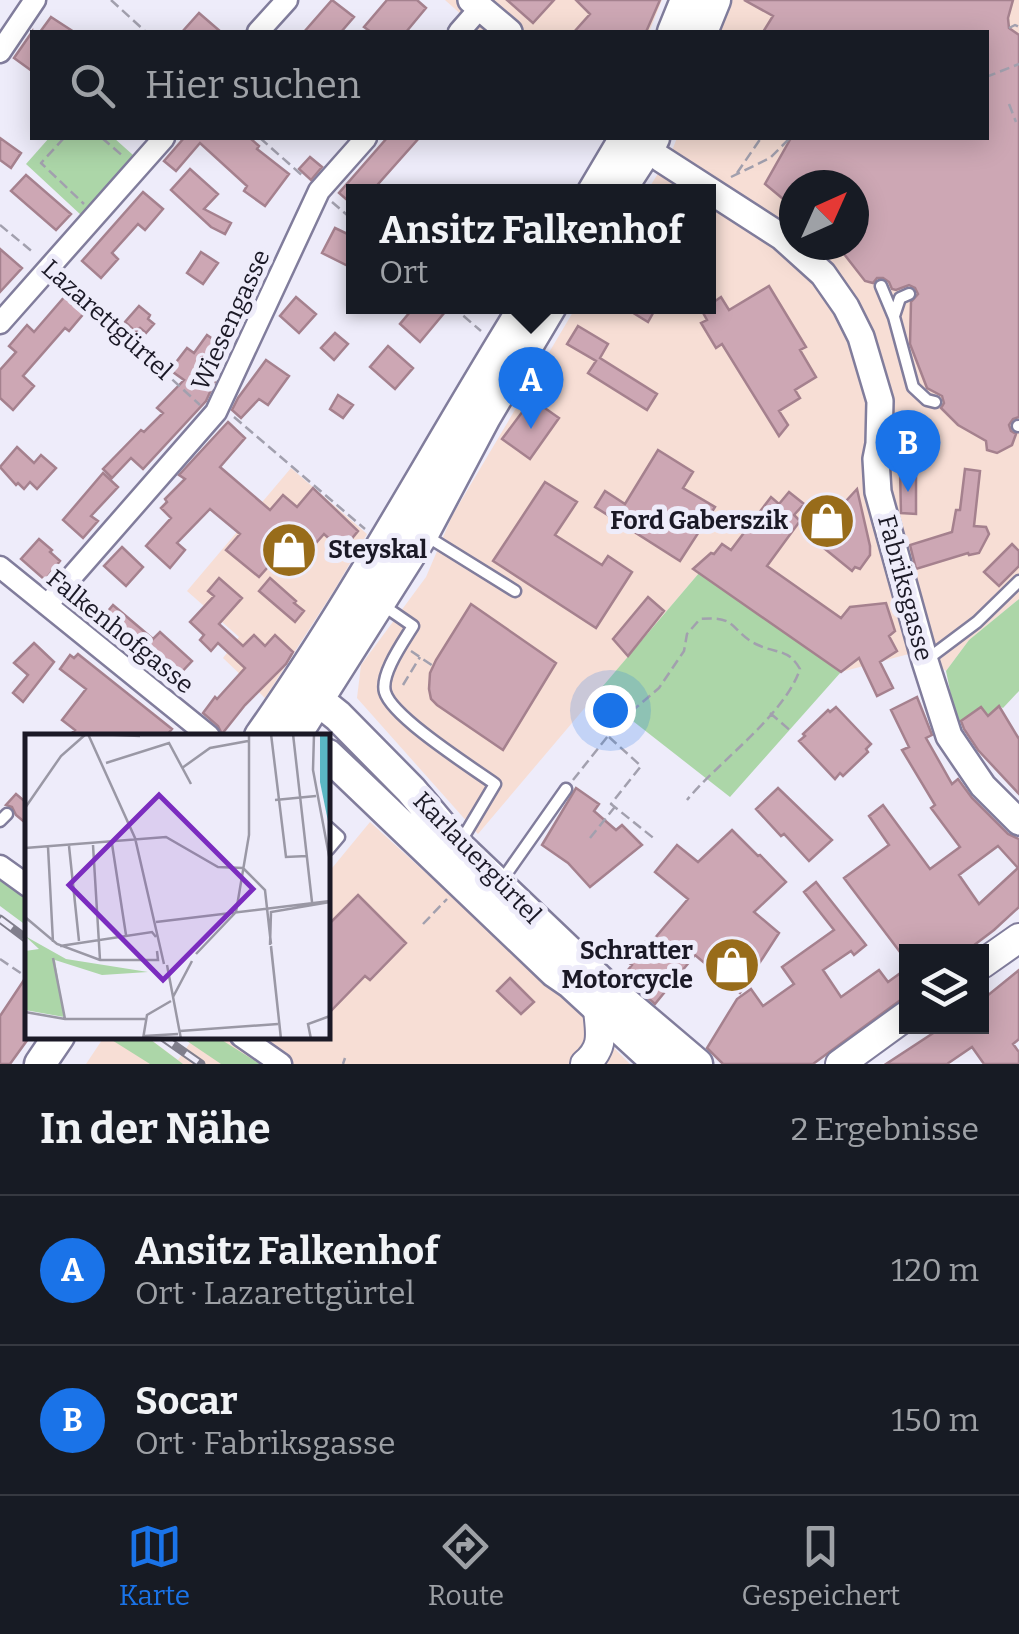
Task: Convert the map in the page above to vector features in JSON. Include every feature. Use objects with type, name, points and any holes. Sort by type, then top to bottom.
[{"type":"main road","points":[[674,30],[686,0]]},
{"type":"main road","points":[[703,30],[715,0]]},
{"type":"main road","points":[[600,184],[640,140]]},
{"type":"main road","points":[[622,184],[640,140]]},
{"type":"main road","points":[[301,734],[303,698],[520,314]]},
{"type":"main road","points":[[262,734],[303,698],[379,602],[423,534],[485,417],[547,314]]},
{"type":"main road","name":"Karlauergürtel","points":[[303,698],[411,790],[458,846],[498,885],[605,986],[697,1064]]},
{"type":"main road","name":"Karlauergürtel","points":[[330,757],[555,972],[659,1064]]},
{"type":"main road","points":[[989,959],[1019,938]]},
{"type":"main road","points":[[585,1064],[596,1054],[601,1038],[598,1010]]},
{"type":"main road","points":[[840,1064],[899,1021]]},
{"type":"main road","points":[[40,1064],[56,1039]]},
{"type":"main road","points":[[64,1064],[81,1039]]},
{"type":"street","points":[[0,52],[35,0]]},
{"type":"street","points":[[260,30],[287,0]]},
{"type":"street","points":[[460,30],[475,4],[506,30]]},
{"type":"street","points":[[0,323],[162,140]]},
{"type":"street","name":"Wiesengasse","points":[[46,604],[215,410],[318,191],[364,140]]},
{"type":"street","name":"Fabriksgasse","points":[[640,140],[704,184]]},
{"type":"street","name":"Fabriksgasse","points":[[716,192],[782,237],[823,274],[862,336],[880,402],[878,492],[949,736],[983,786],[1019,822]]},
{"type":"street","name":"Falkenhofgasse","points":[[0,568],[207,734]]},
{"type":"street","points":[[246,1039],[281,1064]]},
{"type":"lane","points":[[880,286],[894,317],[913,387],[927,400],[936,402]]},
{"type":"lane","points":[[894,317],[900,298],[909,294]]},
{"type":"lane","points":[[903,353],[910,336]]},
{"type":"lane","points":[[423,534],[515,591]]},
{"type":"lane","points":[[925,661],[1019,582]]},
{"type":"lane","points":[[379,602],[413,626],[395,655],[385,692],[400,715],[495,784],[458,846]]},
{"type":"lane","points":[[498,885],[566,789]]},
{"type":"lane","points":[[330,829],[339,837],[330,848]]},
{"type":"path","points":[[111,0],[144,30]]},
{"type":"path","points":[[1009,28],[1019,27]]},
{"type":"path","points":[[989,76],[1019,64]]},
{"type":"path","points":[[1009,104],[1016,122]]},
{"type":"path","points":[[62,140],[41,163],[95,214]]},
{"type":"path","points":[[104,140],[136,168]]},
{"type":"path","points":[[736,175],[760,140]]},
{"type":"path","points":[[726,180],[770,158],[788,140]]},
{"type":"path","name":"Lazarettgürtel","points":[[0,225],[215,410],[370,533]]},
{"type":"path","points":[[461,314],[486,336]]},
{"type":"path","points":[[566,789],[620,722],[659,688],[700,619],[718,617],[758,645],[793,657],[800,669],[794,685],[748,740],[710,773],[687,800]]},
{"type":"path","points":[[403,685],[420,657]]},
{"type":"path","points":[[770,713],[792,732]]},
{"type":"path","points":[[608,736],[642,766],[611,804],[656,840]]},
{"type":"path","points":[[590,838],[616,807]]},
{"type":"path","points":[[422,924],[452,894]]},
{"type":"path","points":[[0,959],[25,976]]},
{"type":"shaded area","points":[[445,0],[662,0],[650,30],[479,30]]},
{"type":"shaded area","points":[[732,0],[1019,0],[1019,599],[969,640],[946,671],[920,651],[841,672],[699,573],[478,834],[357,698],[361,665],[426,577],[452,516],[572,314],[716,314],[716,184],[651,184],[676,140],[989,140],[989,30],[720,30]]},
{"type":"shaded area","name":"Steyskal","points":[[291,468],[367,534],[265,698],[223,658],[239,637],[187,591]]},
{"type":"shaded area","points":[[370,822],[570,1004],[630,1064],[86,1064],[103,1039],[150,1039],[178,1060],[193,1039],[330,1039],[330,871]]},
{"type":"green space","points":[[47,140],[116,140],[133,155],[81,215],[26,164]]},
{"type":"green space","points":[[699,573],[841,672],[730,797],[597,693]]},
{"type":"green space","points":[[1019,599],[1019,691],[1003,708],[999,706],[988,716],[980,707],[957,724],[946,671],[969,640]]},
{"type":"green space","points":[[0,877],[25,896],[25,925],[0,906]]},
{"type":"green space","points":[[110,1039],[150,1039],[183,1064],[150,1064]]},
{"type":"green space","points":[[184,1039],[220,1039],[260,1064],[221,1064]]},
{"type":"building","points":[[332,0],[354,17],[343,30],[306,30]]},
{"type":"building","points":[[387,0],[417,0],[426,8],[408,30],[364,27]]},
{"type":"building","points":[[507,0],[554,0],[533,23]]},
{"type":"building","points":[[576,0],[660,0],[647,30],[576,30],[590,14]]},
{"type":"building","points":[[744,0],[1013,0],[1009,28],[1019,35],[1019,417],[1009,425],[1016,434],[1012,445],[997,453],[987,450],[986,441],[958,425],[941,408],[942,396],[927,388],[910,344],[911,302],[918,294],[915,288],[909,285],[892,289],[883,278],[873,283],[865,281],[849,260],[869,260],[869,170],[779,170],[779,196],[765,184],[790,140],[989,140],[989,30],[764,30],[773,16]]},
{"type":"building","points":[[199,13],[219,30],[184,30]]},
{"type":"building","points":[[51,17],[71,30],[41,30]]},
{"type":"building","points":[[30,35],[30,70],[14,58]]},
{"type":"building","points":[[0,138],[21,153],[11,168],[0,160]]},
{"type":"building","points":[[182,140],[252,140],[259,146],[257,149],[289,174],[265,206],[244,191],[247,186],[200,143],[176,171],[164,161]]},
{"type":"building","points":[[385,140],[417,140],[378,184],[347,184]]},
{"type":"building","points":[[310,157],[322,167],[311,180],[299,169]]},
{"type":"building","points":[[190,169],[218,194],[204,209],[231,223],[225,234],[211,227],[171,190]]},
{"type":"building","points":[[26,175],[71,214],[56,230],[11,191]]},
{"type":"building","points":[[143,192],[163,209],[145,230],[138,224],[112,253],[118,259],[101,278],[82,261]]},
{"type":"building","points":[[335,228],[346,233],[346,265],[322,253]]},
{"type":"building","points":[[0,249],[22,268],[0,292]]},
{"type":"building","points":[[201,252],[218,263],[203,284],[187,273]]},
{"type":"building","points":[[769,286],[806,347],[800,350],[816,377],[795,390],[800,398],[779,411],[788,425],[779,436],[722,344],[716,348],[701,323],[707,320],[704,314],[716,314],[716,300],[721,297],[729,310]]},
{"type":"building","points":[[66,295],[85,312],[69,331],[65,328],[23,376],[34,386],[13,410],[0,398],[0,370],[16,352],[9,346],[27,325],[34,332]]},
{"type":"building","points":[[296,297],[316,314],[299,333],[280,316]]},
{"type":"building","points":[[139,306],[154,324],[146,333],[140,328],[136,332],[125,322]]},
{"type":"building","points":[[408,314],[443,314],[420,342],[400,324]]},
{"type":"building","points":[[635,314],[652,314],[648,322]]},
{"type":"building","points":[[578,326],[608,344],[600,358],[657,394],[647,410],[588,373],[596,361],[567,344]]},
{"type":"building","points":[[335,333],[348,344],[334,360],[321,348]]},
{"type":"building","points":[[207,335],[223,346],[209,366],[217,370],[213,375],[217,377],[206,401],[143,469],[131,458],[112,478],[103,469],[163,413],[157,408],[184,380],[170,370],[187,348],[194,353]]},
{"type":"building","points":[[388,346],[413,368],[395,389],[370,367]]},
{"type":"building","points":[[266,360],[289,376],[268,405],[259,399],[241,418],[232,410]]},
{"type":"building","points":[[338,395],[353,405],[343,418],[330,409]]},
{"type":"building","points":[[532,399],[559,418],[530,459],[502,439]]},
{"type":"building","points":[[228,422],[245,438],[220,467],[270,510],[283,495],[297,507],[313,488],[358,531],[345,547],[324,534],[300,561],[285,548],[259,577],[226,550],[240,534],[210,509],[177,543],[185,550],[170,568],[146,546],[171,518],[161,508],[185,479],[179,475]]},
{"type":"building","points":[[17,447],[34,463],[41,455],[56,468],[37,489],[30,482],[24,489],[16,485],[0,467]]},
{"type":"building","points":[[658,450],[693,472],[683,488],[715,507],[680,561],[595,507],[605,491],[625,504]]},
{"type":"building","points":[[965,469],[980,471],[974,526],[986,527],[989,534],[979,553],[916,569],[910,545],[952,532],[956,510],[960,510]]},
{"type":"building","points":[[900,471],[916,471],[916,514],[901,513]]},
{"type":"building","points":[[103,473],[118,487],[91,516],[98,521],[83,538],[63,520]]},
{"type":"building","points":[[545,482],[577,502],[555,535],[602,565],[608,556],[632,572],[596,628],[493,561]]},
{"type":"building","points":[[857,489],[870,555],[860,569],[855,567],[852,571],[814,540],[827,524],[840,521],[836,512]]},
{"type":"building","points":[[789,492],[804,504],[794,515],[800,521],[767,566],[841,618],[850,607],[886,603],[895,631],[889,636],[897,651],[880,662],[893,688],[877,696],[859,658],[841,672],[693,569],[722,544],[731,550],[771,497],[779,504]]},
{"type":"building","points":[[39,539],[60,561],[45,580],[21,559]]},
{"type":"building","points":[[1012,544],[1019,551],[1019,566],[999,586],[984,572]]},
{"type":"building","points":[[122,547],[143,567],[126,586],[104,566]]},
{"type":"building","points":[[219,578],[242,598],[219,624],[243,646],[254,635],[265,646],[275,635],[293,652],[222,734],[203,713],[245,668],[218,643],[211,651],[200,640],[204,635],[190,622],[214,596],[208,591]]},
{"type":"building","points":[[270,578],[304,611],[295,622],[259,591]]},
{"type":"building","points":[[648,597],[664,611],[628,656],[613,639]]},
{"type":"building","points":[[471,604],[556,663],[503,750],[431,699],[430,673]]},
{"type":"building","points":[[113,605],[153,639],[160,632],[192,661],[178,676],[129,637],[123,645],[97,624]]},
{"type":"building","points":[[34,643],[54,662],[23,702],[13,693],[28,675],[14,663]]},
{"type":"building","points":[[78,654],[172,729],[168,734],[71,734],[75,730],[62,720],[86,689],[60,669],[70,655],[74,658]]},
{"type":"building","points":[[917,697],[932,735],[926,738],[952,784],[958,779],[1008,834],[1019,839],[1019,907],[976,944],[899,944],[899,951],[844,878],[889,845],[869,816],[883,805],[930,869],[960,847],[931,808],[935,805],[902,750],[909,747],[891,710]],"holes":[[[998,846],[1018,868],[979,904],[959,875]]]},
{"type":"building","points":[[999,706],[1019,739],[1019,794],[978,750],[961,721],[981,707],[988,716]]},
{"type":"building","points":[[836,707],[871,744],[868,752],[835,779],[799,741],[828,710]]},
{"type":"building","points":[[576,788],[599,804],[594,811],[616,830],[622,825],[642,845],[590,887],[568,863],[542,845]]},
{"type":"building","points":[[778,788],[832,840],[809,861],[756,809]]},
{"type":"building","points":[[16,794],[25,802],[25,822],[12,807],[6,805]]},
{"type":"building","points":[[732,830],[786,882],[754,912],[779,933],[740,993],[695,955],[655,1004],[623,976],[632,965],[628,962],[645,942],[649,945],[688,899],[655,872],[677,845],[698,862]]},
{"type":"building","points":[[816,882],[866,945],[823,970],[841,997],[879,970],[888,982],[899,974],[899,1001],[813,1064],[723,1064],[707,1048],[737,999],[751,989],[763,1006],[794,984],[782,967],[834,930],[804,892]]},
{"type":"building","points":[[358,895],[406,943],[370,980],[365,976],[330,1012],[330,923]]},
{"type":"building","points":[[1019,970],[1019,1039],[1013,1044],[1019,1052],[1019,1064],[984,1064],[972,1047],[947,1064],[886,1064],[932,1034],[989,1034],[989,994]]},
{"type":"building","points":[[25,978],[28,1039],[10,1064],[0,1064],[0,1016]]},
{"type":"building","points":[[510,978],[534,1002],[521,1014],[497,991]]},
{"type":"railway","points":[[0,919],[25,938]]},
{"type":"railway","points":[[165,1039],[201,1064]]},
{"type":"place","name":"Ansitz Falkenhof","points":[[531,429]]},
{"type":"place","name":"Socar","points":[[908,492]]},
{"type":"place","name":"Ford Gaberszik","points":[[827,521]]},
{"type":"place","name":"Steyskal","points":[[289,550]]},
{"type":"place","name":"Schratter Motorcycle","points":[[732,965]]}]
